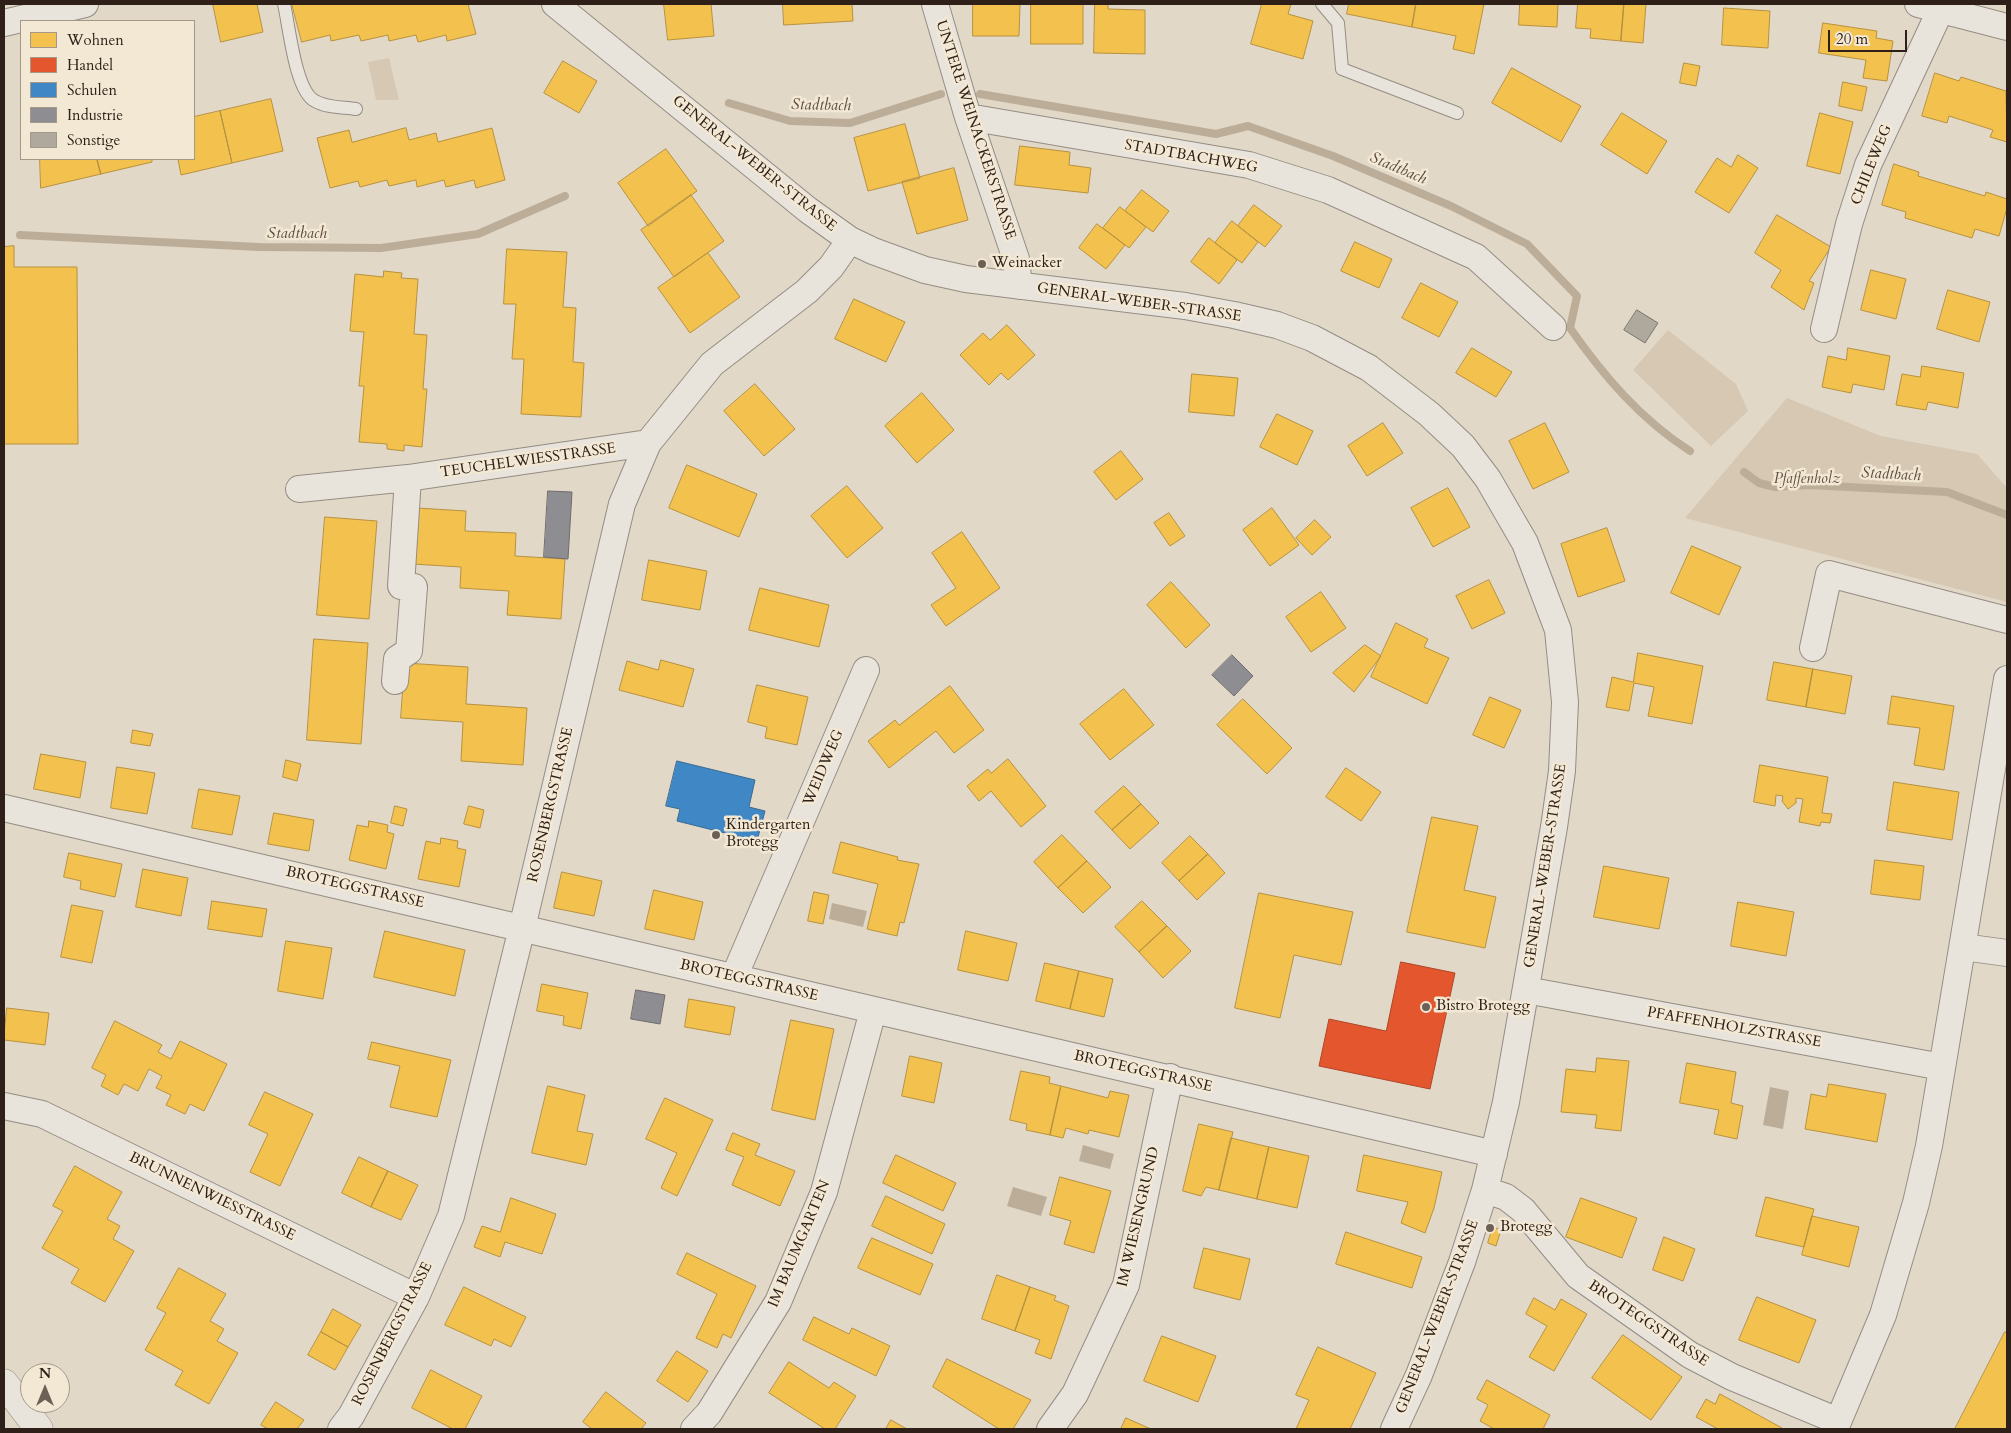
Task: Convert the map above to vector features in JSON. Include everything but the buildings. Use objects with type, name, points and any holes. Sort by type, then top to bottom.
[{"type":"street","points":[[4,23],[85,4]]},
{"type":"street","name":"GENERAL-WEBER-STRASSE","points":[[555,4],[808,210],[850,240],[894,260],[925,270],[966,279],[1234,314],[1277,325],[1312,338],[1370,368],[1393,385],[1463,446],[1488,479],[1525,543],[1558,630],[1565,702],[1562,771],[1526,990],[1494,1154],[1485,1190],[1448,1299],[1419,1375],[1394,1429]]},
{"type":"street","name":"UNTERE WEINACKERSTRASSE","points":[[935,4],[968,117],[1016,259],[1019,286]]},
{"type":"street","points":[[1929,6],[2007,27]]},
{"type":"street","name":"CHILEWEG","points":[[1824,329],[1849,224],[1868,165],[1929,6]]},
{"type":"street","name":"STADTBACHWEG","points":[[968,117],[1249,165],[1328,190],[1476,257],[1553,327]]},
{"type":"street","name":"ROSENBERGSTRASSE","points":[[353,1425],[416,1297],[451,1216],[522,928],[622,504],[648,443],[712,364],[807,291],[831,266],[850,240]]},
{"type":"street","name":"TEUCHELWIESSTRASSE","points":[[300,488],[408,478],[648,443]]},
{"type":"street","points":[[395,681],[397,659],[409,651],[414,595],[414,587],[401,586],[408,478]]},
{"type":"street","points":[[1813,648],[1829,574],[2007,620]]},
{"type":"street","name":"WEIDWEG","points":[[734,977],[866,670]]},
{"type":"street","points":[[1836,1425],[1883,1316],[1916,1203],[1929,1146],[2007,679]]},
{"type":"street","name":"BROTEGGSTRASSE","points":[[4,808],[873,1011],[1170,1077],[1494,1154]]},
{"type":"street","points":[[1963,947],[2007,954]]},
{"type":"street","name":"PFAFFENHOLZSTRASSE","points":[[1526,990],[1942,1067]]},
{"type":"street","name":"IM BAUMGARTEN","points":[[694,1429],[709,1413],[778,1302],[824,1192],[873,1011]]},
{"type":"street","name":"IM WIESENGRUND","points":[[1050,1429],[1075,1394],[1126,1285],[1170,1077]]},
{"type":"street","name":"BRUNNENWIESSTRASSE","points":[[4,1106],[42,1114],[416,1297]]},
{"type":"street","name":"BROTEGGSTRASSE","points":[[1485,1190],[1506,1197],[1523,1210],[1578,1276],[1690,1355],[1732,1377],[1836,1425]]},
{"type":"street","points":[[4,1383],[39,1429]]},
{"type":"lane","points":[[284,4],[303,89],[313,101],[325,105],[356,109]]},
{"type":"lane","points":[[1322,4],[1338,23],[1342,69],[1457,113]]},
{"type":"green space","points":[[389,58],[399,100],[376,100],[368,62]]},
{"type":"green space","points":[[1668,330],[1736,384],[1748,411],[1711,446],[1633,370]]},
{"type":"green space","name":"Pfaffenholz","points":[[1787,398],[1881,436],[1977,454],[2007,488],[2007,602],[1685,518]]},
{"type":"shaded area","points":[[832,903],[867,911],[863,927],[829,919]]},
{"type":"shaded area","points":[[1770,1087],[1789,1091],[1783,1129],[1763,1125]]},
{"type":"shaded area","points":[[1083,1145],[1114,1154],[1110,1169],[1079,1161]]},
{"type":"shaded area","points":[[1013,1187],[1047,1197],[1041,1216],[1007,1206]]},
{"type":"waterway","name":"Stadtbach","points":[[729,103],[790,121],[850,123],[941,94]]},
{"type":"waterway","name":"Stadtbach","points":[[980,94],[1216,134],[1248,126],[1333,156],[1451,206],[1527,244],[1577,296],[1570,328],[1596,363],[1624,395],[1655,425],[1690,451]]},
{"type":"waterway","name":"Stadtbach","points":[[20,235],[259,247],[381,248],[478,234],[565,196]]},
{"type":"waterway","name":"Stadtbach","points":[[1744,472],[1759,483],[1775,487],[1809,485],[1947,492],[2007,515]]},
{"type":"place","name":"Weinacker","points":[[982,264]]},
{"type":"place","name":"Kindergarten Brotegg","points":[[716,835]]},
{"type":"place","name":"Bistro Brotegg","points":[[1426,1007]]},
{"type":"place","name":"Brotegg","points":[[1490,1228]]}]
